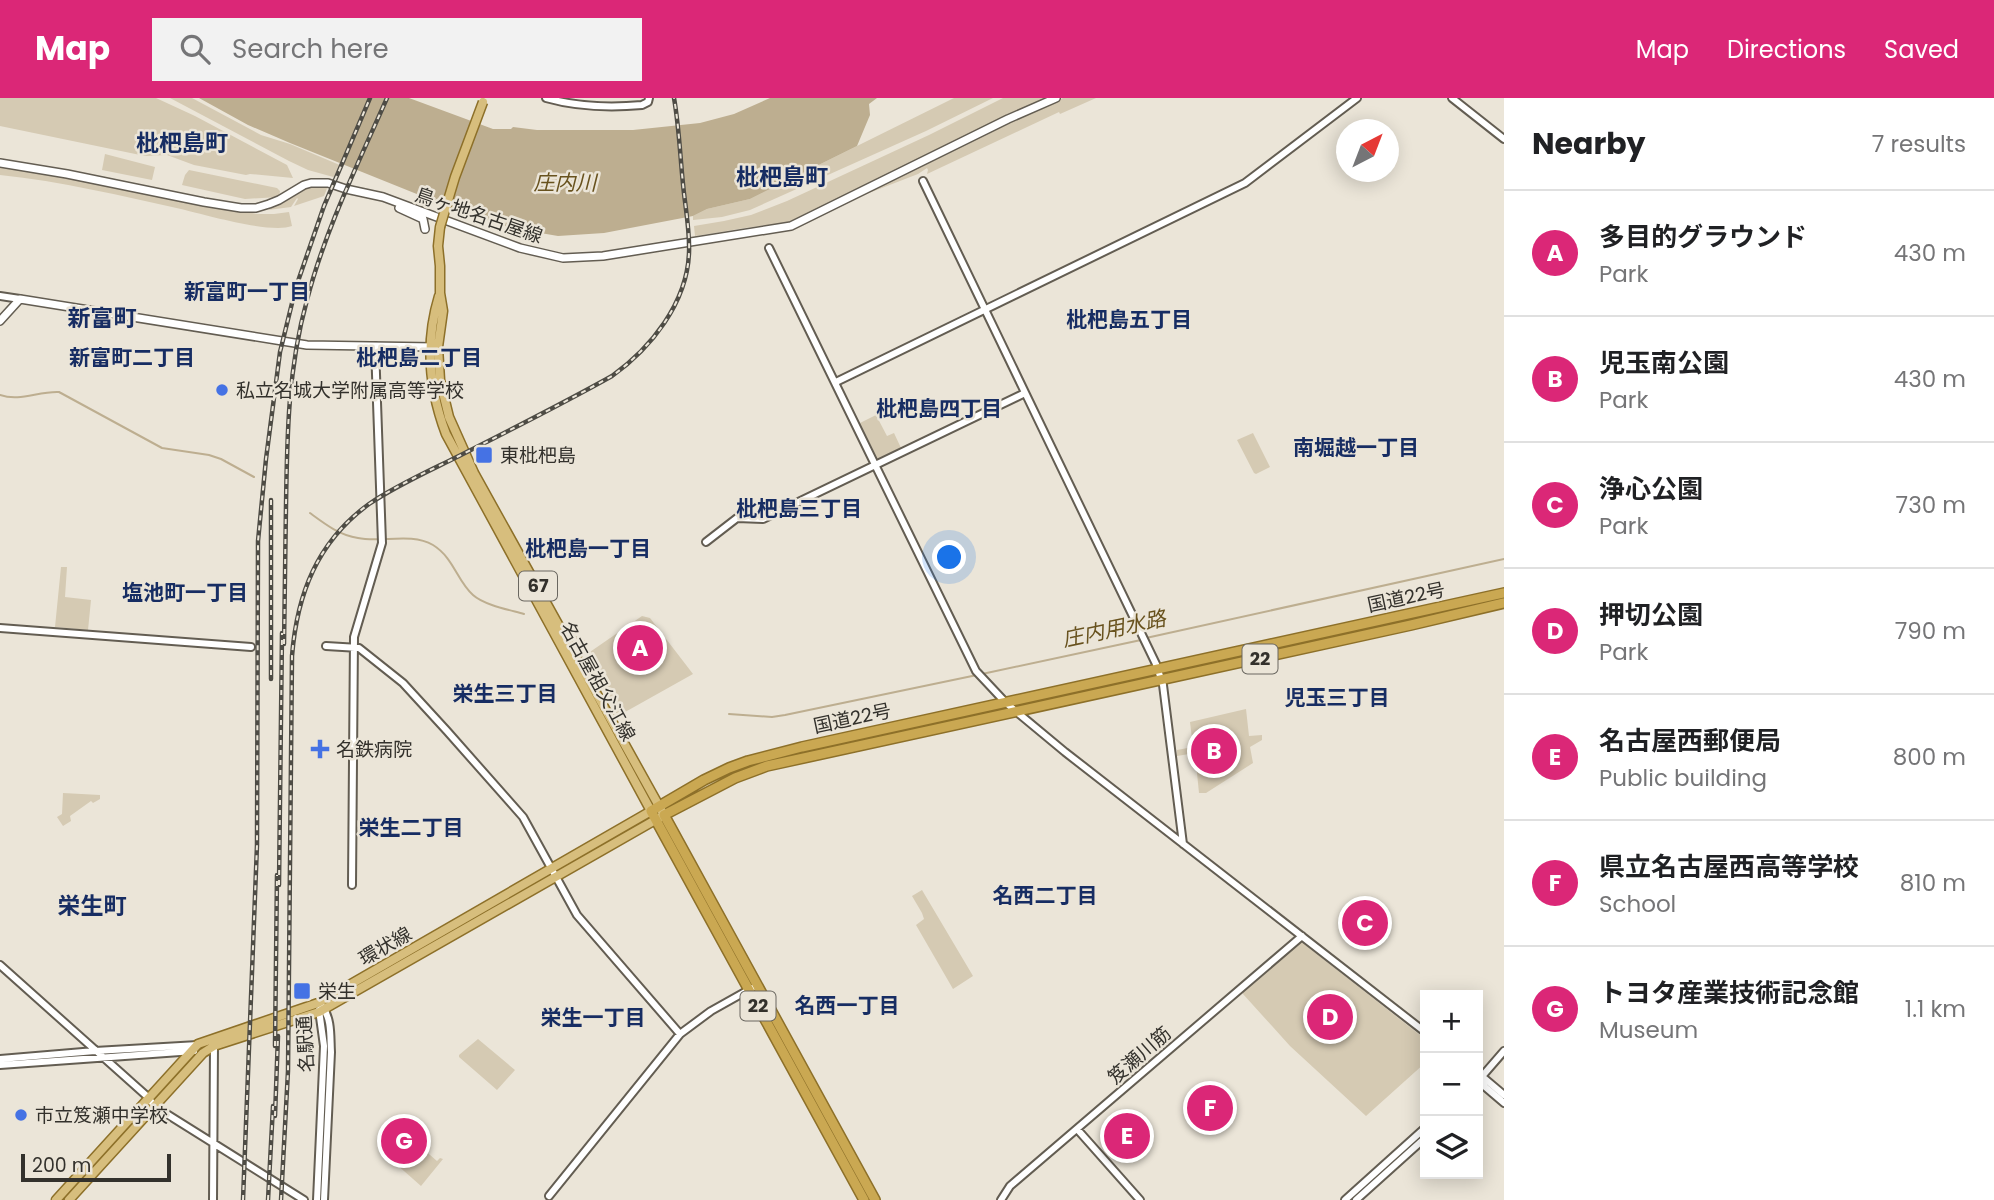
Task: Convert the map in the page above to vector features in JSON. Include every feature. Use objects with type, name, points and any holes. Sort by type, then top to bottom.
[{"type":"highway","name":"国道22号","points":[[657,813],[704,780],[748,761],[802,747],[1475,599],[1504,595]]},
{"type":"highway","name":"国道22号","points":[[657,813],[767,766],[1504,603]]},
{"type":"highway","name":"22","points":[[657,813],[753,988],[864,1200]]},
{"type":"highway","name":"22","points":[[753,988],[875,1200]]},
{"type":"main road","name":"鳥ヶ地名古屋線","points":[[0,163],[241,208],[256,208],[269,204],[303,185],[319,181],[371,194],[539,254],[572,259],[791,226],[1056,98]]},
{"type":"main road","name":"名古屋祖父江線","points":[[484,100],[455,177],[440,227],[438,246],[443,311],[434,347],[434,396],[451,444],[657,813]]},
{"type":"main road","points":[[395,202],[400,208],[423,219],[425,229]]},
{"type":"main road","points":[[0,321],[20,299],[307,345],[434,347]]},
{"type":"main road","name":"環状線","points":[[198,1049],[214,1046],[321,1008],[657,813]]},
{"type":"main road","name":"環状線","points":[[69,1200],[198,1049],[321,1008]]},
{"type":"main road","name":"環状線","points":[[56,1200],[151,1102]]},
{"type":"street","points":[[546,98],[573,105],[601,107],[642,105],[648,102],[649,98]]},
{"type":"street","points":[[835,382],[1245,183],[1357,98]]},
{"type":"street","points":[[1452,98],[1504,139]]},
{"type":"street","points":[[923,181],[1158,669],[1183,844]]},
{"type":"street","points":[[769,248],[981,677],[1016,712],[1420,1028]]},
{"type":"street","points":[[0,296],[20,299]]},
{"type":"street","points":[[352,885],[354,637],[382,539],[375,346]]},
{"type":"street","points":[[706,542],[737,518],[763,519],[1025,393]]},
{"type":"street","points":[[0,628],[251,647]]},
{"type":"street","points":[[326,646],[359,648],[403,683],[447,731],[523,817],[577,915],[680,1034]]},
{"type":"street","name":"笈瀬川筋","points":[[1001,1200],[1010,1186],[1302,936]]},
{"type":"street","points":[[0,965],[151,1102],[304,1200]]},
{"type":"street","points":[[549,1196],[680,1034],[710,1011],[753,988]]},
{"type":"street","name":"名駅通","points":[[317,1200],[324,1046],[321,1008]]},
{"type":"street","name":"名駅通","points":[[321,1008],[330,1027],[331,1052],[324,1200]]},
{"type":"street","points":[[213,1200],[214,1046]]},
{"type":"street","points":[[0,1059],[95,1051],[198,1049]]},
{"type":"street","points":[[0,1065],[198,1049]]},
{"type":"street","points":[[1483,1076],[1504,1051]]},
{"type":"street","points":[[1483,1081],[1504,1095]]},
{"type":"street","points":[[1483,1082],[1504,1103]]},
{"type":"street","points":[[1077,1129],[1140,1200]]},
{"type":"street","points":[[1345,1200],[1420,1132]]},
{"type":"street","points":[[1356,1200],[1420,1142]]},
{"type":"shaded area","points":[[0,98],[156,98],[287,165],[293,178],[246,175],[194,165],[167,155],[145,156],[0,126]]},
{"type":"shaded area","points":[[170,98],[192,98],[261,135],[342,166],[337,178],[308,170],[289,161]]},
{"type":"shaded area","points":[[954,98],[993,98],[750,210],[693,220],[693,216],[707,209],[750,199]]},
{"type":"shaded area","points":[[1003,98],[1048,98],[788,224],[695,236],[694,226],[751,215],[787,201]]},
{"type":"shaded area","points":[[1063,98],[1096,98],[1060,114],[1059,112],[927,174],[927,168],[856,198],[1010,122]]},
{"type":"shaded area","points":[[105,154],[155,167],[152,180],[102,170]]},
{"type":"shaded area","points":[[0,166],[257,214],[289,212],[292,226],[254,226],[91,189],[0,175]]},
{"type":"shaded area","points":[[189,170],[277,188],[280,191],[279,197],[245,199],[182,185]]},
{"type":"shaded area","points":[[328,186],[324,196],[294,206],[297,198],[291,207],[268,210],[303,189]]},
{"type":"shaded area","points":[[876,415],[887,436],[894,433],[901,448],[879,458],[860,423]]},
{"type":"shaded area","points":[[1253,433],[1270,467],[1256,474],[1237,440]]},
{"type":"shaded area","points":[[61,567],[67,567],[65,597],[91,600],[88,630],[55,627]]},
{"type":"shaded area","points":[[642,616],[650,618],[693,674],[618,716],[586,657]]},
{"type":"shaded area","points":[[1246,709],[1249,736],[1262,735],[1262,740],[1250,747],[1253,763],[1206,793],[1199,793],[1195,753],[1177,756],[1177,750],[1193,747],[1190,722]]},
{"type":"shaded area","points":[[63,793],[100,795],[100,799],[93,803],[91,801],[70,816],[71,821],[63,826],[57,817],[62,814]]},
{"type":"shaded area","points":[[922,890],[973,976],[953,989],[916,925],[924,919],[912,896]]},
{"type":"shaded area","points":[[1362,908],[1381,922],[1381,926],[1365,939],[1361,939],[1347,925]]},
{"type":"shaded area","points":[[1299,943],[1303,943],[1420,1035],[1420,1067],[1366,1116],[1290,1046],[1243,992]]},
{"type":"shaded area","points":[[478,1039],[515,1070],[497,1090],[459,1057]]},
{"type":"shaded area","points":[[415,1142],[437,1161],[443,1159],[421,1186],[396,1164]]},
{"type":"water","name":"庄内川","points":[[199,98],[409,98],[493,129],[513,127],[537,130],[633,130],[700,123],[734,114],[770,98],[877,98],[869,104],[870,115],[857,146],[750,199],[707,209],[693,216],[604,233],[558,236],[511,228],[454,209],[248,125]]},
{"type":"waterway","name":"庄内用水路","points":[[0,395],[22,397],[59,392],[162,448],[209,455],[254,477]]},
{"type":"waterway","points":[[310,513],[351,537],[406,538],[433,545],[446,556],[463,583],[478,599],[524,614]]},
{"type":"waterway","name":"庄内用水路","points":[[1146,638],[1504,559]]},
{"type":"waterway","points":[[575,637],[584,641],[587,646]]},
{"type":"waterway","name":"庄内用水路","points":[[982,674],[1141,640]]},
{"type":"waterway","name":"庄内用水路","points":[[729,714],[772,717],[785,715],[977,675]]},
{"type":"railway","points":[[243,1200],[257,845],[258,541],[266,459],[280,352],[296,287],[324,206],[370,98]]},
{"type":"railway","points":[[284,644],[288,428],[296,351],[307,300],[323,248],[387,98]]},
{"type":"railway","points":[[281,1200],[288,1071],[292,656],[305,591],[323,552],[351,519],[369,504],[402,484],[612,376],[653,338],[674,307],[682,289],[689,253],[674,98]]},
{"type":"railway","points":[[271,500],[271,679]]},
{"type":"railway","points":[[279,885],[282,633]]},
{"type":"railway","points":[[275,1046],[277,875]]},
{"type":"railway","points":[[275,1116],[278,1036]]},
{"type":"railway","points":[[268,1200],[273,1106]]},
{"type":"place","name":"私立名城大学附属高等学校","points":[[222,390]]},
{"type":"place","name":"東枇杷島","points":[[484,455]]},
{"type":"place","name":"多目的グラウンド","points":[[640,648]]},
{"type":"place","name":"名鉄病院","points":[[320,749]]},
{"type":"place","name":"児玉南公園","points":[[1214,751]]},
{"type":"place","name":"浄心公園","points":[[1365,923]]},
{"type":"place","name":"栄生","points":[[302,991]]},
{"type":"place","name":"押切公園","points":[[1330,1017]]},
{"type":"place","name":"県立名古屋西高等学校","points":[[1210,1108]]},
{"type":"place","name":"市立笈瀬中学校","points":[[21,1115]]},
{"type":"place","name":"名古屋西郵便局","points":[[1127,1136]]},
{"type":"place","name":"トヨタ産業技術記念館","points":[[404,1141]]},
{"type":"district","name":"枇杷島町","points":[[182,143]]},
{"type":"district","name":"枇杷島町","points":[[782,177]]},
{"type":"district","name":"新富町一丁目","points":[[247,292]]},
{"type":"district","name":"新富町","points":[[102,318]]},
{"type":"district","name":"枇杷島五丁目","points":[[1129,320]]},
{"type":"district","name":"新富町二丁目","points":[[132,358]]},
{"type":"district","name":"枇杷島二丁目","points":[[419,358]]},
{"type":"district","name":"枇杷島四丁目","points":[[939,409]]},
{"type":"district","name":"南堀越一丁目","points":[[1356,448]]},
{"type":"district","name":"枇杷島三丁目","points":[[799,509]]},
{"type":"district","name":"枇杷島一丁目","points":[[588,549]]},
{"type":"district","name":"塩池町一丁目","points":[[185,593]]},
{"type":"district","name":"栄生三丁目","points":[[505,694]]},
{"type":"district","name":"児玉三丁目","points":[[1337,698]]},
{"type":"district","name":"栄生二丁目","points":[[411,828]]},
{"type":"district","name":"名西二丁目","points":[[1045,896]]},
{"type":"district","name":"栄生町","points":[[92,906]]},
{"type":"district","name":"名西一丁目","points":[[847,1006]]},
{"type":"district","name":"栄生一丁目","points":[[593,1018]]}]
